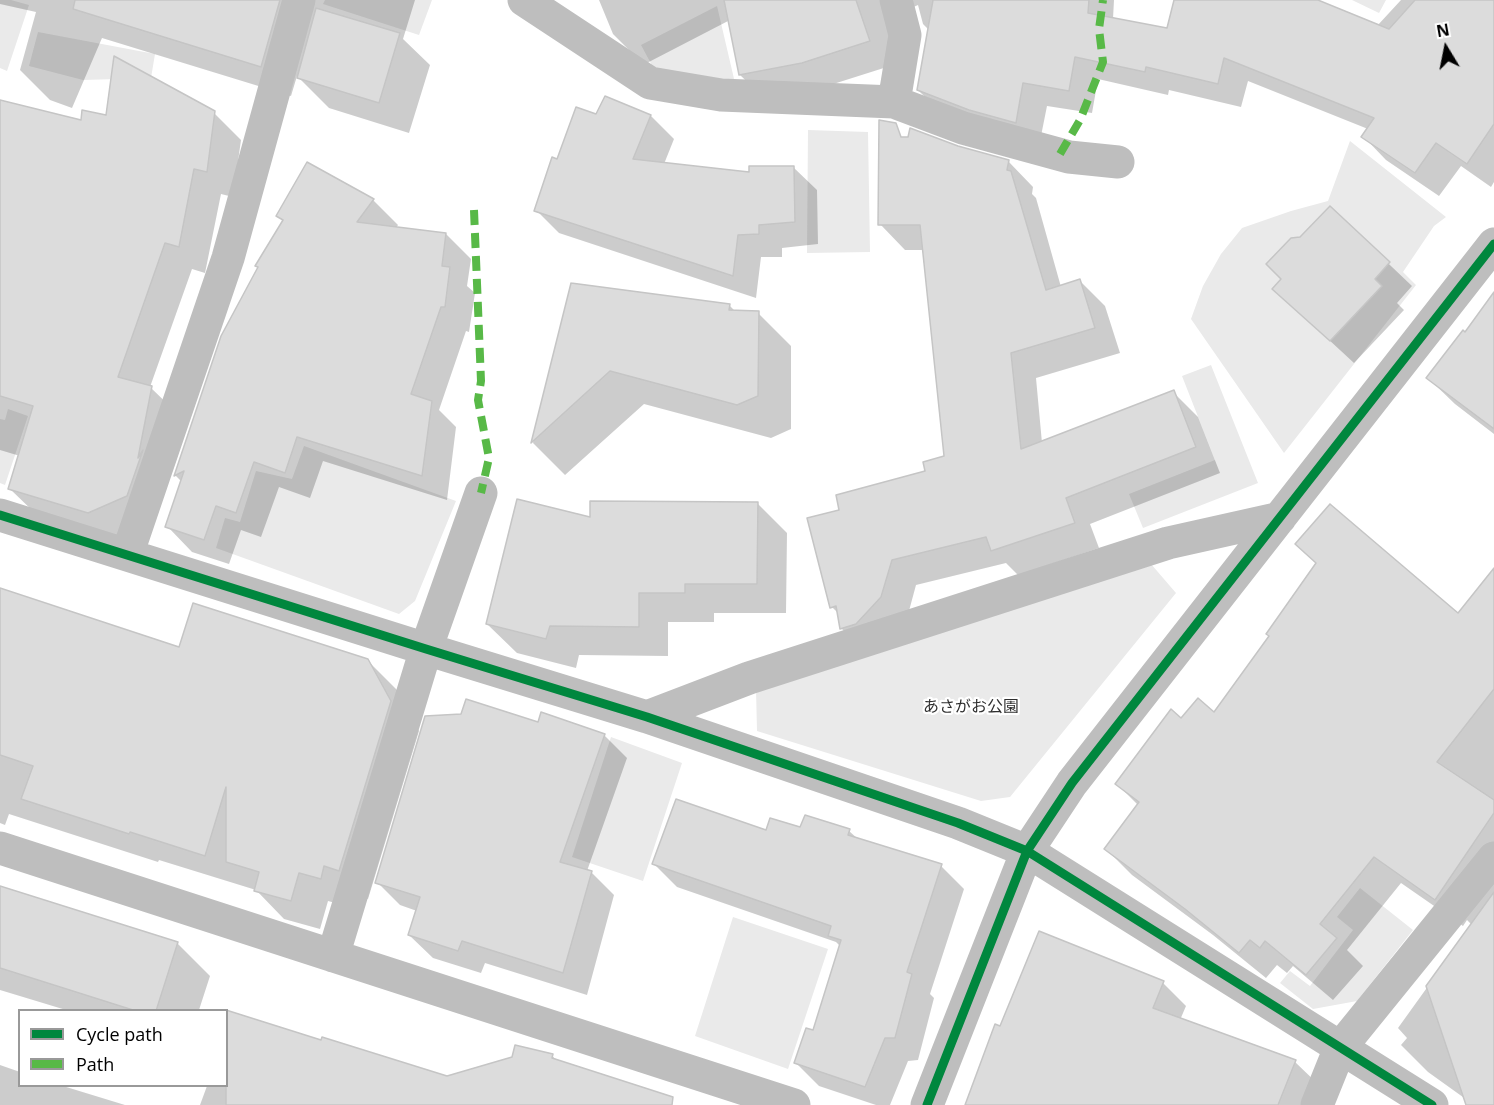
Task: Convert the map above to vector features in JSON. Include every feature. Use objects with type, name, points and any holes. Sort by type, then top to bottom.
[{"type":"street","points":[[127,555],[228,258],[299,0]]},
{"type":"street","points":[[524,0],[650,83],[721,95],[894,102],[963,128],[1069,157],[1118,162]]},
{"type":"street","points":[[894,102],[905,35],[896,0]]},
{"type":"street","points":[[927,1105],[1027,851],[1072,783],[1494,244]]},
{"type":"street","points":[[333,956],[426,649],[481,493]]},
{"type":"street","points":[[0,515],[647,717],[958,823],[1027,851],[1432,1105]]},
{"type":"street","points":[[647,717],[748,678],[1168,543],[1280,518]]},
{"type":"street","points":[[0,848],[794,1105]]},
{"type":"street","points":[[1317,1105],[1340,1048],[1494,858]]},
{"type":"green space","points":[[0,0],[11,0],[29,5],[7,71],[0,68]]},
{"type":"green space","points":[[325,0],[432,0],[419,35],[323,4]]},
{"type":"green space","points":[[1352,0],[1386,0],[1379,13]]},
{"type":"green space","points":[[717,6],[735,83],[655,71],[641,45]]},
{"type":"green space","points":[[38,32],[155,54],[151,78],[83,80],[29,66]]},
{"type":"green space","points":[[808,130],[868,132],[870,252],[807,253]]},
{"type":"green space","points":[[1350,141],[1446,217],[1434,226],[1403,272],[1416,285],[1284,453],[1191,319],[1203,286],[1221,254],[1242,228],[1328,201]]},
{"type":"green space","points":[[1211,365],[1258,483],[1143,528],[1129,494],[1215,460],[1182,376]]},
{"type":"green space","points":[[8,409],[28,416],[5,485],[0,483],[0,419],[5,420]]},
{"type":"green space","points":[[304,446],[456,501],[415,601],[399,614],[216,548],[225,518],[240,522],[256,471],[292,479]]},
{"type":"green space","name":"あさがお公園","points":[[1145,557],[1176,593],[1010,797],[981,801],[757,731],[756,689]]},
{"type":"green space","points":[[611,737],[682,763],[643,881],[572,857]]},
{"type":"green space","points":[[1360,888],[1413,930],[1357,1001],[1313,1009],[1280,983],[1290,971],[1310,986],[1353,930],[1337,917]]},
{"type":"green space","points":[[733,917],[828,949],[788,1069],[695,1036]]},
{"type":"building","points":[[75,0],[280,0],[261,67],[73,9]]},
{"type":"building","points":[[724,0],[856,0],[870,41],[802,63],[739,75]]},
{"type":"building","points":[[933,0],[1089,0],[1088,13],[1167,28],[1174,0],[1318,0],[1389,29],[1415,0],[1494,0],[1494,124],[1467,164],[1436,143],[1415,173],[1361,137],[1374,118],[1224,58],[1218,84],[1146,67],[1145,72],[1075,57],[1069,91],[1023,83],[1016,123],[969,110],[917,90]]},
{"type":"building","points":[[316,8],[400,33],[379,103],[297,78]]},
{"type":"building","points":[[114,56],[215,111],[207,172],[194,169],[179,247],[165,243],[118,377],[152,386],[138,458],[143,450],[127,496],[88,513],[8,489],[33,406],[0,396],[0,100],[81,120],[82,110],[106,115]]},
{"type":"building","points":[[605,96],[651,115],[633,159],[749,172],[749,166],[794,166],[795,222],[759,225],[759,234],[738,235],[733,276],[534,211],[552,157],[557,159],[576,107],[596,114]]},
{"type":"building","points":[[879,120],[896,123],[901,137],[908,137],[910,128],[958,146],[1009,160],[1007,170],[1011,171],[1046,290],[1080,279],[1095,328],[1011,353],[1021,449],[1174,390],[1196,447],[1066,498],[1075,523],[991,551],[986,537],[892,560],[881,597],[856,624],[840,629],[836,606],[830,608],[807,518],[839,510],[836,495],[925,471],[923,462],[944,456],[920,225],[878,225]]},
{"type":"building","points":[[307,162],[374,199],[357,222],[446,233],[442,266],[450,267],[445,307],[441,307],[411,394],[432,401],[422,476],[297,437],[285,473],[254,462],[236,513],[216,506],[204,540],[165,527],[184,471],[174,476],[221,336],[258,267],[255,266],[283,220],[276,216]]},
{"type":"building","points":[[1330,206],[1390,262],[1375,279],[1382,286],[1330,341],[1272,289],[1281,279],[1266,264],[1291,238],[1300,237]]},
{"type":"building","points":[[571,283],[730,304],[729,310],[759,311],[758,396],[737,405],[610,371],[531,443]]},
{"type":"building","points":[[1494,292],[1494,429],[1426,378],[1463,330],[1465,332]]},
{"type":"building","points":[[517,499],[590,517],[590,501],[758,502],[757,584],[685,584],[685,593],[639,593],[639,627],[550,626],[546,639],[486,624]]},
{"type":"building","points":[[1330,504],[1458,613],[1494,568],[1494,689],[1437,762],[1494,800],[1494,813],[1435,900],[1374,857],[1320,924],[1337,938],[1306,975],[1265,941],[1260,948],[1250,940],[1239,953],[1185,909],[1104,849],[1139,802],[1115,784],[1171,709],[1181,718],[1198,698],[1214,712],[1269,636],[1266,634],[1316,563],[1295,544]]},
{"type":"building","points":[[0,588],[179,647],[193,603],[368,659],[391,701],[339,871],[324,866],[321,879],[299,873],[291,901],[254,891],[259,872],[226,862],[226,787],[205,856],[21,799],[33,766],[0,755]]},
{"type":"building","points":[[466,699],[538,722],[541,712],[605,734],[560,862],[592,871],[563,973],[462,941],[458,951],[408,935],[420,897],[375,883],[425,716],[461,714]]},
{"type":"building","points":[[676,799],[766,830],[770,818],[800,827],[805,815],[850,829],[848,835],[942,864],[907,972],[912,974],[895,1038],[885,1038],[865,1087],[794,1063],[806,1028],[813,1030],[841,940],[828,936],[831,926],[652,864]]},
{"type":"building","points":[[0,886],[178,942],[157,1009],[130,1009],[0,968]]},
{"type":"building","points":[[1494,892],[1494,1105],[1466,1105],[1426,986]]},
{"type":"building","points":[[1039,931],[1164,981],[1153,1008],[1296,1060],[1278,1105],[965,1105],[995,1024],[1000,1026]]},
{"type":"building","points":[[228,1011],[447,1076],[512,1057],[515,1045],[553,1054],[552,1058],[673,1097],[672,1105],[226,1105]]},
{"type":"marked path","points":[[1060,154],[1080,120],[1103,62],[1099,29],[1103,0]]},
{"type":"marked path","points":[[474,210],[481,381],[478,400],[489,458],[481,493]]},
{"type":"cycle path","points":[[927,1105],[1027,851],[1072,783],[1494,244]]},
{"type":"cycle path","points":[[0,515],[647,717],[958,823],[1027,851],[1432,1105]]}]
